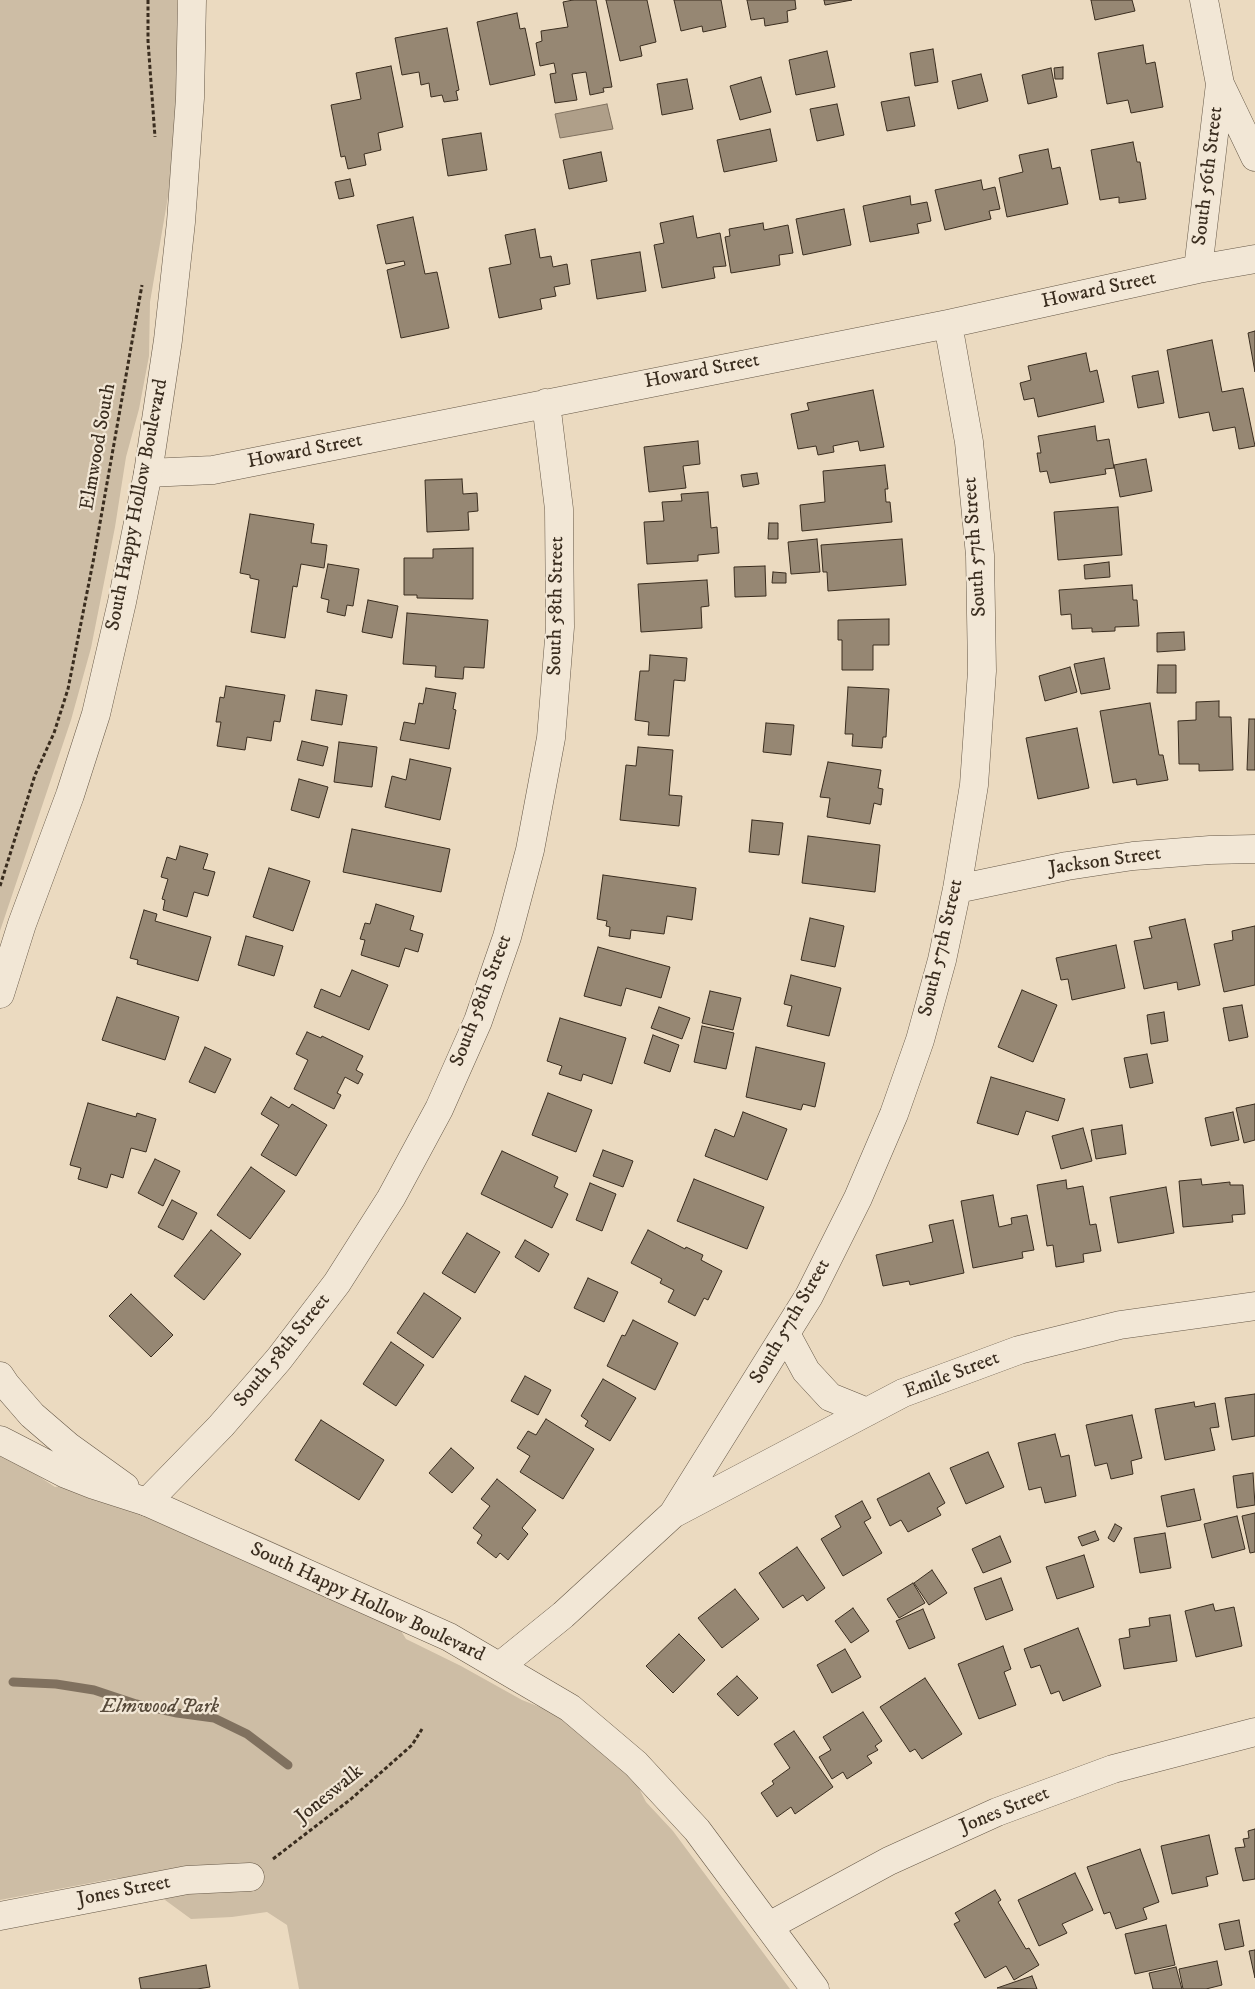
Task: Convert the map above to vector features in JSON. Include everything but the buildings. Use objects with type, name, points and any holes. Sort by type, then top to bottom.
[{"type":"street","name":"South Happy Hollow Boulevard","points":[[0,994],[22,924],[70,795],[96,714],[122,602],[148,473],[168,340],[182,222],[190,98],[192,0]]},
{"type":"street","name":"South 56th Street","points":[[1204,0],[1220,84],[1255,157]]},
{"type":"street","name":"South 56th Street","points":[[1198,269],[1220,84]]},
{"type":"street","name":"Howard Street","points":[[148,473],[213,470],[948,324],[1198,269],[1255,259]]},
{"type":"street","name":"South 57th Street","points":[[673,1514],[810,1296],[858,1198],[894,1114],[942,960],[957,889],[974,785],[982,671],[980,555],[972,470],[969,442],[948,324]]},
{"type":"street","name":"South 58th Street","points":[[147,1502],[221,1426],[279,1358],[337,1283],[391,1198],[439,1109],[478,1021],[507,937],[530,850],[551,738],[560,627],[559,509],[546,403]]},
{"type":"street","name":"Jackson Street","points":[[957,889],[1067,866],[1133,856],[1210,850],[1255,849]]},
{"type":"street","name":"Emile Street","points":[[673,1514],[903,1393],[1019,1350],[1120,1326],[1255,1306]]},
{"type":"street","points":[[786,1334],[806,1371],[830,1397],[867,1412]]},
{"type":"street","name":"South Happy Hollow Boulevard","points":[[0,1376],[32,1415],[61,1440],[147,1502]]},
{"type":"street","name":"South Happy Hollow Boulevard","points":[[0,1440],[66,1474],[147,1502],[449,1638],[570,1708],[636,1764],[697,1830],[815,1989]]},
{"type":"street","points":[[500,1666],[563,1615],[673,1514]]},
{"type":"street","name":"Jones Street","points":[[769,1926],[889,1861],[997,1812],[1113,1769],[1255,1732]]},
{"type":"street","name":"Jones Street","points":[[0,1916],[186,1880],[250,1877]]},
{"type":"path","points":[[148,0],[148,41],[155,140]]},
{"type":"path","name":"Elmwood South","points":[[0,886],[35,775],[54,733],[68,688],[94,557],[143,277]]},
{"type":"path","name":"Joneswalk","points":[[250,1877],[351,1799],[412,1745],[422,1729]]},
{"type":"green space","points":[[0,0],[177,0],[178,72],[171,179],[150,302],[149,356],[139,409],[126,457],[115,527],[91,648],[71,720],[0,931]]},
{"type":"green space","name":"Elmwood Park","points":[[0,1451],[55,1487],[66,1485],[203,1516],[251,1532],[300,1554],[351,1581],[393,1618],[406,1639],[461,1666],[522,1700],[555,1713],[626,1763],[646,1802],[673,1831],[790,1989],[299,1989],[287,1925],[267,1912],[232,1917],[191,1919],[135,1878],[117,1878],[0,1900]]},
{"type":"shaded area","points":[[607,104],[613,129],[560,138],[555,114]]},
{"type":"waterway","points":[[13,1682],[56,1684],[94,1690],[136,1704],[177,1713],[214,1718],[247,1734],[288,1765]]}]
